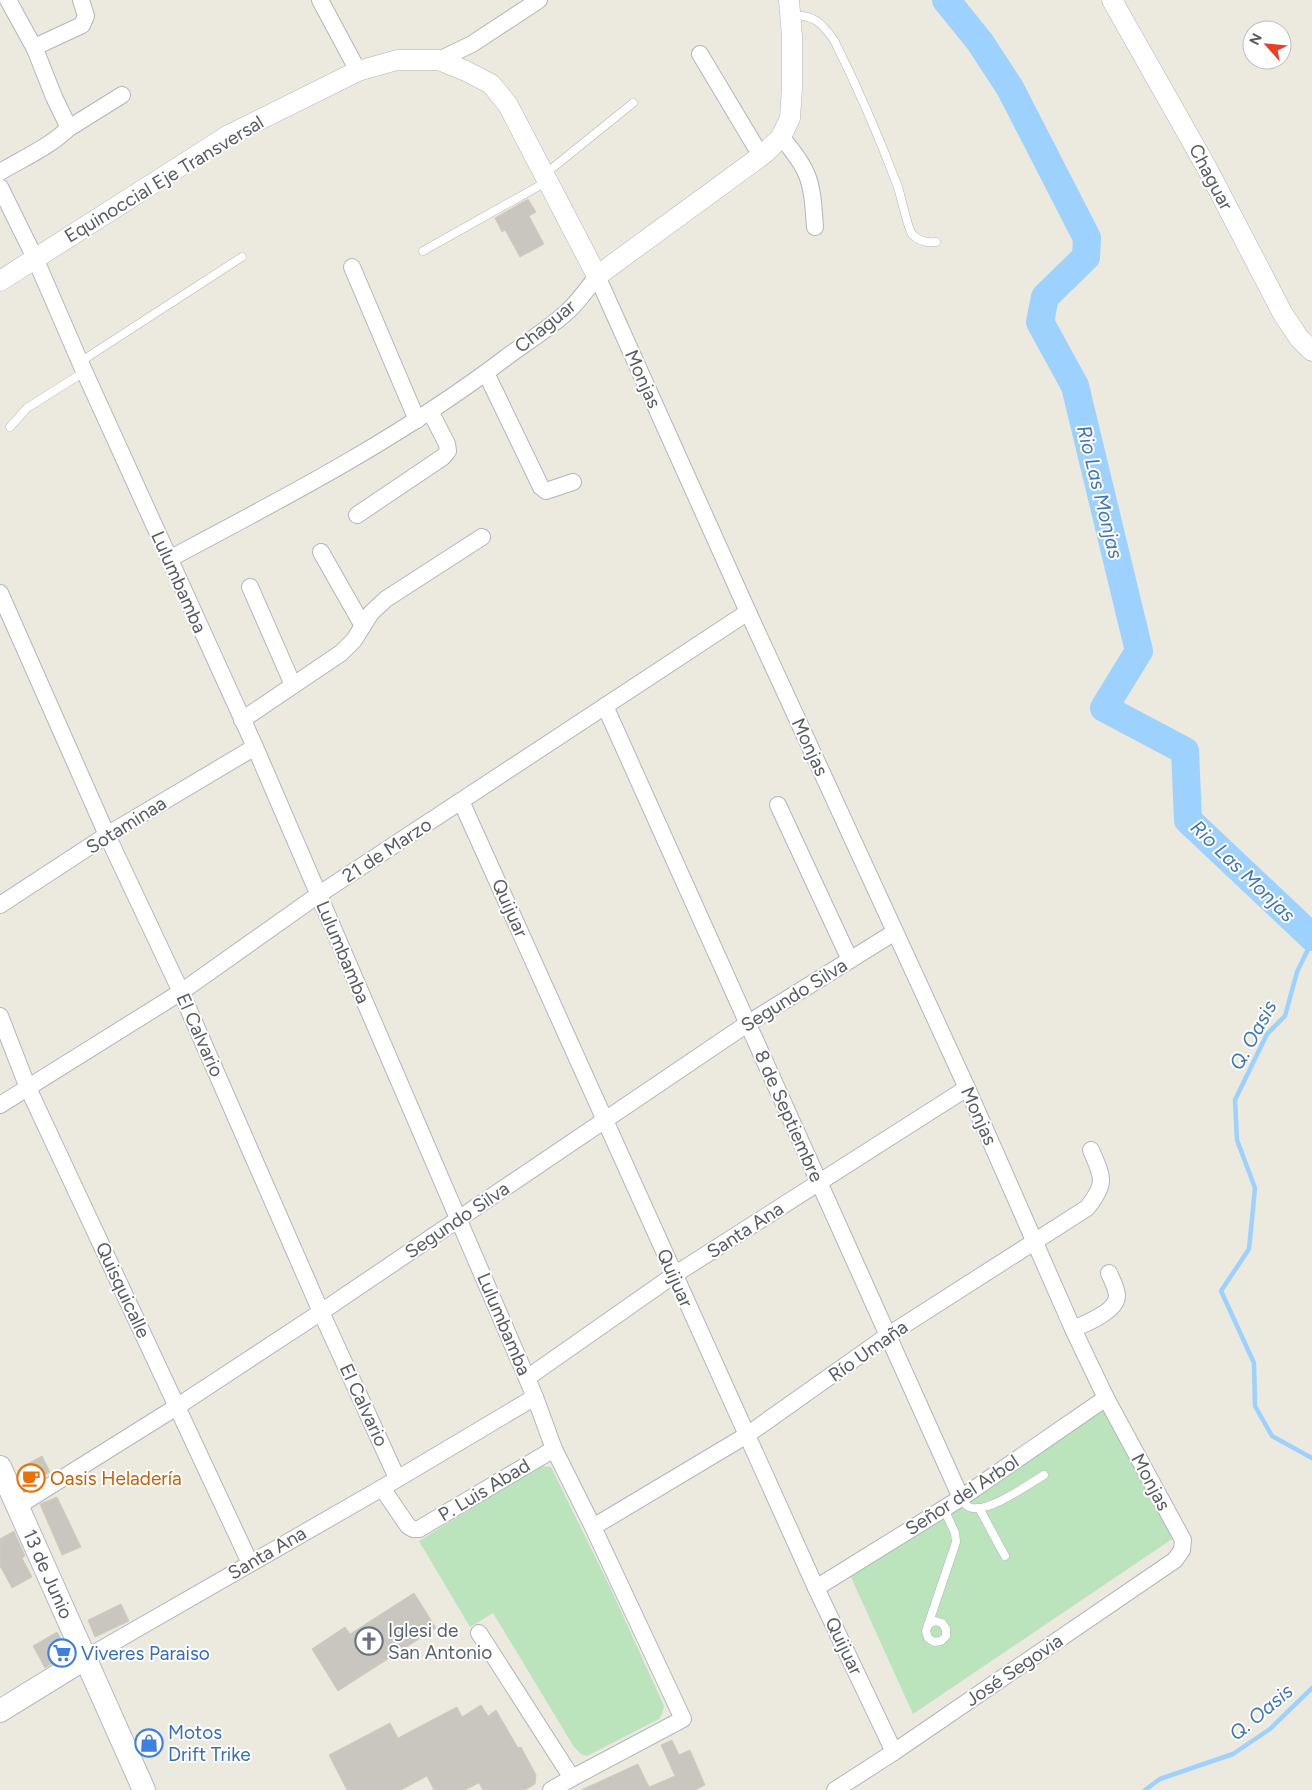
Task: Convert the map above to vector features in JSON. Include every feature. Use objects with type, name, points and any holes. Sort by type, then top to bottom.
[{"type":"main road","name":"13 de Junio","points":[[0,1467],[144,1790]]},
{"type":"main road","name":"Santa Ana","points":[[0,1711],[86,1658]]},
{"type":"street","points":[[8,0],[35,49],[54,97],[69,128]]},
{"type":"street","points":[[35,49],[39,45],[82,25],[86,16],[81,0]]},
{"type":"street","points":[[320,0],[358,71]]},
{"type":"street","points":[[439,60],[472,44],[539,0]]},
{"type":"street","name":"Chaguar","points":[[1112,0],[1208,170],[1283,314],[1299,338],[1312,351]]},
{"type":"street","name":"Chaguar","points":[[169,559],[321,478],[423,416],[486,373],[567,312],[596,276],[761,156],[780,137],[790,118],[792,88],[790,7]]},
{"type":"street","points":[[700,54],[761,156]]},
{"type":"street","name":"Monjas","points":[[358,71],[397,60],[439,60],[491,84],[508,105],[596,276],[967,1088],[1073,1329],[1106,1398],[1183,1540]]},
{"type":"street","name":"Equinoccial Eje Transversal","points":[[0,280],[229,135],[358,71]]},
{"type":"street","points":[[0,172],[42,149],[59,138],[69,128],[122,95]]},
{"type":"street","points":[[780,137],[794,152],[808,173],[812,192],[815,227]]},
{"type":"street","name":"Lulumbamba","points":[[0,187],[34,258],[255,747],[527,1378],[554,1449],[593,1527],[682,1719],[572,1778]]},
{"type":"street","points":[[352,266],[423,416],[447,444],[448,451],[443,457],[357,515]]},
{"type":"street","points":[[486,373],[541,486],[546,491],[573,482]]},
{"type":"street","points":[[242,720],[341,653],[354,640],[371,613],[386,599],[482,537]]},
{"type":"street","points":[[321,552],[363,626]]},
{"type":"street","points":[[250,587],[293,685]]},
{"type":"street","name":"El Calvario","points":[[0,593],[108,835],[182,992],[321,1312],[397,1478]]},
{"type":"street","name":"21 de Marzo","points":[[0,1105],[182,992],[318,895],[748,612]]},
{"type":"street","name":"8 de Septiembre","points":[[605,706],[961,1498]]},
{"type":"street","name":"Sotaminaa","points":[[0,905],[108,835],[255,747]]},
{"type":"street","name":"Quijuar","points":[[461,801],[816,1588],[894,1752]]},
{"type":"street","points":[[778,805],[850,960]]},
{"type":"street","name":"Segundo Silva","points":[[18,1506],[178,1406],[321,1312],[747,1024],[895,932]]},
{"type":"street","name":"Quisquicalle","points":[[0,1016],[28,1088],[250,1563]]},
{"type":"street","name":"Santa Ana","points":[[527,1378],[674,1275],[967,1088]]},
{"type":"street","name":"Río Umaña","points":[[593,1527],[747,1436],[887,1336],[1087,1208],[1096,1197],[1102,1185],[1101,1175],[1091,1150]]},
{"type":"street","points":[[1073,1329],[1106,1312],[1114,1304],[1117,1296],[1109,1273]]},
{"type":"street","name":"Santa Ana","points":[[86,1658],[382,1488],[535,1397]]},
{"type":"street","name":"Señor del Arbol","points":[[816,1588],[961,1498],[1106,1398]]},
{"type":"street","name":"P. Luis Abad","points":[[382,1488],[408,1526],[413,1529],[420,1529],[554,1449]]},
{"type":"street","name":"José Segovia","points":[[835,1790],[894,1752],[1175,1560],[1182,1550],[1183,1540]]},
{"type":"street","points":[[479,1633],[572,1778],[551,1790]]},
{"type":"lane","points":[[790,7],[813,18],[825,28],[834,40],[878,133],[904,206],[910,232],[917,239],[926,242],[936,242]]},
{"type":"lane","points":[[423,251],[545,179],[633,103]]},
{"type":"lane","points":[[10,427],[27,408],[82,367],[242,257]]},
{"type":"lane","points":[[961,1498],[967,1506],[979,1508],[1006,1499],[1044,1475]]},
{"type":"lane","points":[[979,1508],[1004,1556]]},
{"type":"lane","points":[[929,1624],[956,1542],[956,1533],[944,1509]]},
{"type":"green space","points":[[1118,1401],[1184,1531],[913,1714],[850,1575]]},
{"type":"green space","points":[[539,1466],[551,1467],[609,1585],[664,1706],[659,1719],[587,1756],[581,1754],[574,1747],[493,1613],[470,1627],[419,1541]]},
{"type":"building","points":[[528,199],[536,212],[529,216],[544,244],[520,257],[505,230],[502,232],[495,218]]},
{"type":"building","points":[[42,1456],[50,1472],[29,1484],[20,1468]]},
{"type":"building","points":[[57,1497],[81,1547],[62,1555],[40,1504]]},
{"type":"building","points":[[14,1531],[25,1556],[22,1558],[32,1577],[12,1588],[0,1566],[0,1539]]},
{"type":"building","name":"Iglesi de San Antonio","points":[[414,1593],[436,1628],[338,1691],[312,1649],[345,1627],[350,1634]]},
{"type":"building","points":[[121,1604],[129,1621],[95,1637],[88,1620]]},
{"type":"building","points":[[57,1632],[67,1650],[64,1656],[45,1668],[33,1646]]},
{"type":"building","points":[[481,1705],[488,1716],[496,1710],[518,1748],[521,1747],[536,1775],[535,1784],[525,1790],[483,1790],[479,1783],[465,1790],[434,1790],[427,1776],[401,1790],[347,1790],[329,1755],[390,1723],[398,1738],[457,1707],[462,1717]]},
{"type":"building","name":"Motos Drift Trike","points":[[153,1732],[159,1749],[148,1757],[140,1737]]},
{"type":"building","points":[[672,1740],[679,1755],[690,1750],[705,1785],[695,1790],[581,1790],[638,1764],[649,1787],[675,1776],[661,1745]]},
{"type":"waterway","name":"Rio Las Monjas","points":[[946,0],[980,42],[1010,88],[1087,238],[1086,257],[1045,297],[1040,322],[1075,386],[1139,651],[1104,708],[1185,751],[1188,820],[1312,937]]},
{"type":"waterway","name":"Q. Oasis","points":[[1312,941],[1297,972],[1285,1016],[1267,1034],[1235,1100],[1237,1140],[1255,1188],[1249,1249],[1221,1291],[1254,1363],[1255,1406],[1272,1436],[1312,1458]]},
{"type":"waterway","name":"Q. Oasis","points":[[1145,1790],[1160,1779],[1233,1754],[1270,1729],[1312,1688]]},
{"type":"place","name":"Oasis Heladería","points":[[31,1478]]},
{"type":"place","name":"Iglesi de San Antonio","points":[[369,1641]]},
{"type":"place","name":"Viveres Paraiso","points":[[62,1653]]},
{"type":"place","name":"Motos Drift Trike","points":[[149,1743]]}]
